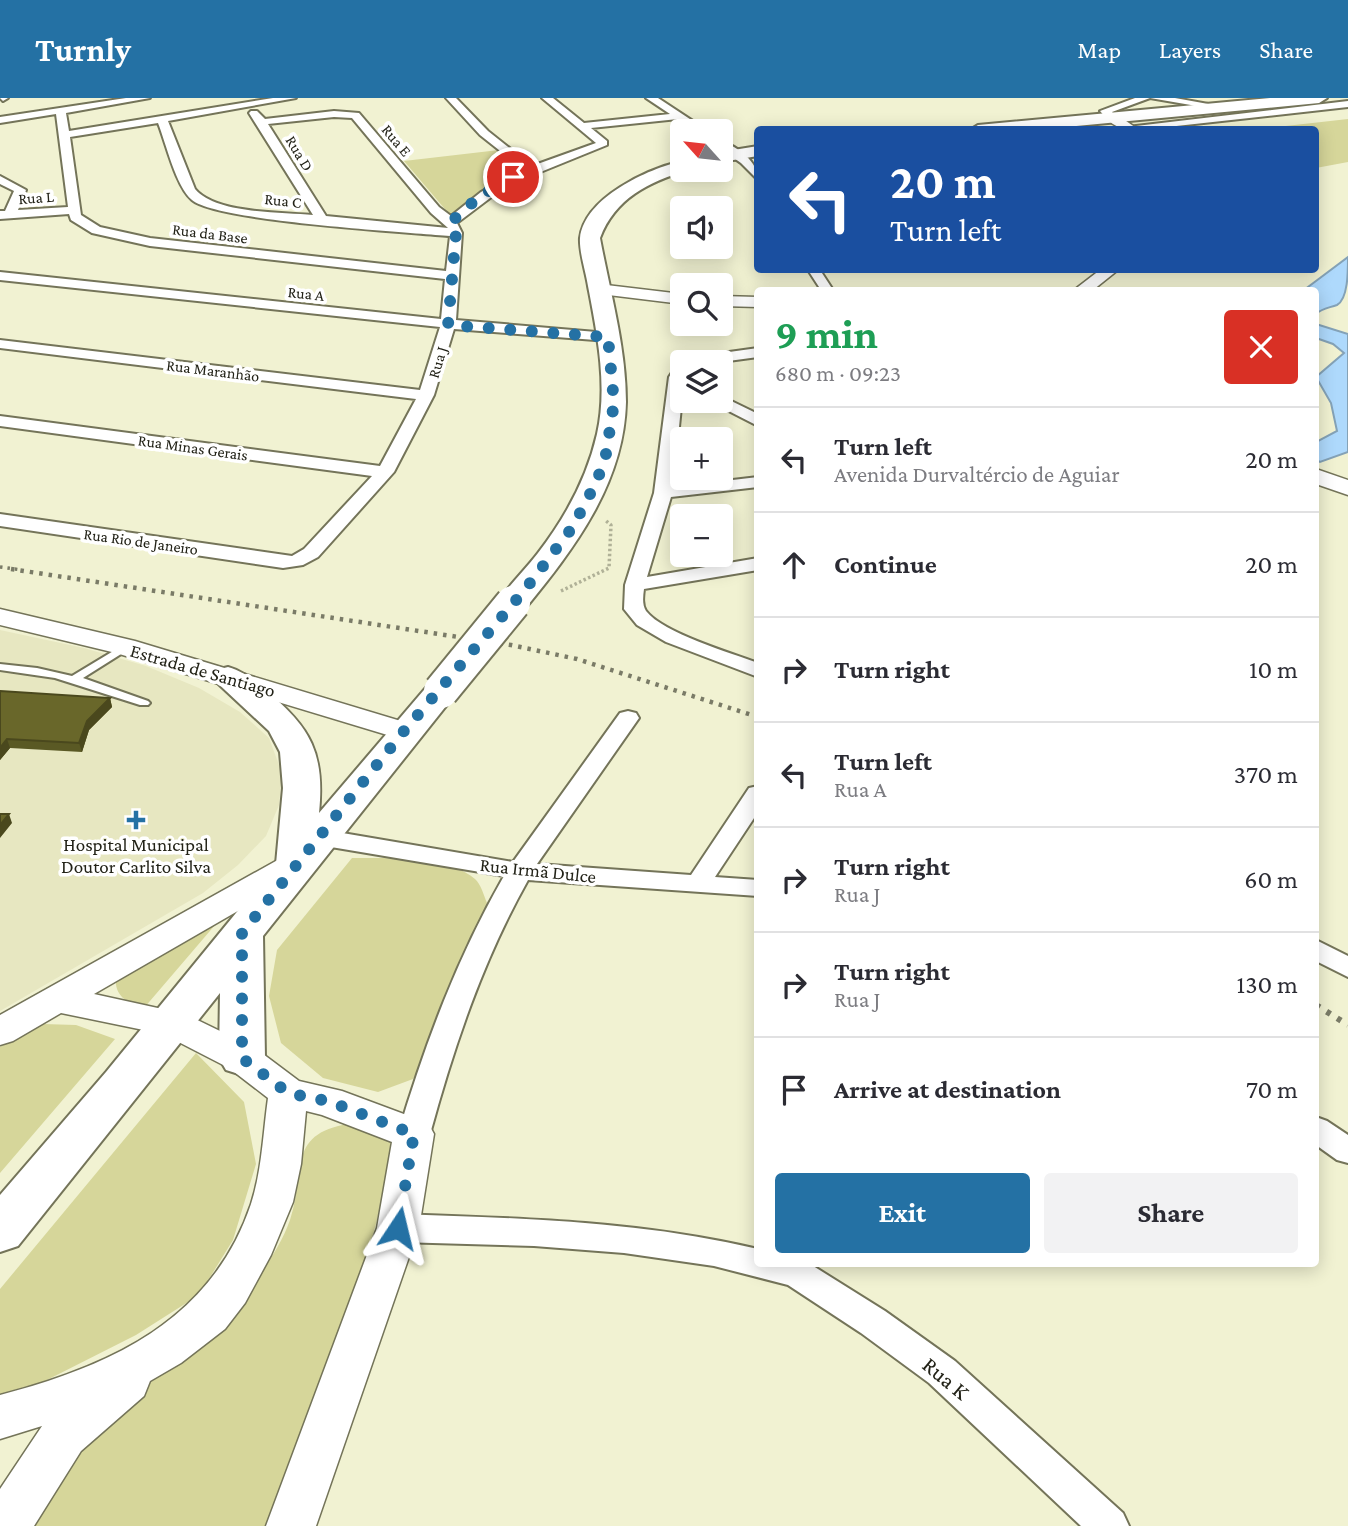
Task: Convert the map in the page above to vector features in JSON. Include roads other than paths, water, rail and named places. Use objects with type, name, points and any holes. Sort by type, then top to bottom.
[{"type":"main road","points":[[1053,126],[1109,123],[1220,107],[1249,100],[1319,98]]},
{"type":"main road","points":[[0,1231],[81,1139],[404,731],[441,691],[572,528],[597,481],[606,454],[614,403],[614,318],[598,289],[590,238],[601,210],[634,186],[670,171]]},
{"type":"main road","points":[[228,677],[275,716],[290,733],[302,757],[303,786],[295,840],[308,851]]},
{"type":"main road","points":[[242,933],[242,1058]]},
{"type":"street","points":[[0,120],[145,98]]},
{"type":"street","points":[[65,135],[291,98]]},
{"type":"street","points":[[451,98],[484,133],[529,169]]},
{"type":"street","points":[[454,228],[496,185],[529,169],[601,145],[601,140],[547,98]]},
{"type":"street","points":[[650,98],[686,119]]},
{"type":"street","points":[[1109,123],[1105,111],[1145,98]]},
{"type":"street","points":[[1154,98],[1220,107]]},
{"type":"street","points":[[1149,126],[1348,104]]},
{"type":"street","name":"Rua D","points":[[247,105],[262,122],[322,220]]},
{"type":"street","points":[[61,111],[74,210]]},
{"type":"street","name":"Rua E","points":[[262,122],[334,114],[355,115],[435,210],[454,228]]},
{"type":"street","points":[[583,126],[682,116]]},
{"type":"street","name":"Rua C","points":[[162,119],[194,198],[203,204],[322,220],[454,228]]},
{"type":"street","points":[[740,155],[754,172]]},
{"type":"street","points":[[0,179],[20,190],[5,214]]},
{"type":"street","name":"Rua L","points":[[5,214],[74,210]]},
{"type":"street","name":"Rua da Base","points":[[74,210],[75,217],[81,223],[116,236],[188,247],[453,276]]},
{"type":"street","name":"Rua J","points":[[283,562],[296,561],[311,553],[385,472],[426,394],[448,325],[454,228]]},
{"type":"street","points":[[1086,287],[1106,273]]},
{"type":"street","name":"Rua A","points":[[0,276],[448,325],[614,318]]},
{"type":"street","points":[[598,289],[670,299]]},
{"type":"street","points":[[733,301],[754,302]]},
{"type":"street","points":[[614,318],[670,304]]},
{"type":"street","name":"Rua Maranhão","points":[[0,344],[426,394]]},
{"type":"street","points":[[733,356],[754,353]]},
{"type":"street","points":[[733,407],[754,419]]},
{"type":"street","points":[[675,413],[663,493],[635,585],[632,600],[635,610],[645,622],[754,669]]},
{"type":"street","name":"Rua Minas Gerais","points":[[0,421],[385,472]]},
{"type":"street","points":[[1319,477],[1348,488]]},
{"type":"street","points":[[663,493],[754,482]]},
{"type":"street","name":"Rua Rio de Janeiro","points":[[0,520],[283,562]]},
{"type":"street","points":[[635,585],[754,565]]},
{"type":"street","name":"Estrada de Santiago","points":[[0,617],[125,647],[404,731]]},
{"type":"street","points":[[291,1526],[398,1228],[414,1134],[434,1062],[461,991],[520,871],[628,718]]},
{"type":"street","points":[[699,882],[754,799]]},
{"type":"street","points":[[0,1032],[308,851]]},
{"type":"street","name":"Rua Irmã Dulce","points":[[308,851],[520,871],[754,888]]},
{"type":"street","points":[[1319,951],[1348,968]]},
{"type":"street","points":[[56,999],[172,1023],[242,1058],[288,1093],[328,1101],[414,1134]]},
{"type":"street","points":[[0,1417],[85,1389],[138,1363],[210,1314],[261,1233],[276,1188],[288,1093]]},
{"type":"street","points":[[1319,1131],[1348,1151]]},
{"type":"street","name":"Rua K","points":[[398,1228],[639,1241],[728,1254],[754,1261]]},
{"type":"street","name":"Rua K","points":[[801,1268],[942,1372],[1109,1526]]},
{"type":"street","points":[[5,1526],[64,1435],[176,1339]]},
{"type":"lane","points":[[76,678],[125,647]]},
{"type":"lane","points":[[0,667],[76,678],[144,703]]},
{"type":"water","points":[[1348,257],[1347,284],[1341,302],[1337,305],[1319,312],[1319,287],[1308,287]]},
{"type":"water","points":[[1319,325],[1348,334],[1348,452],[1320,462],[1319,440],[1337,431],[1331,403],[1319,382],[1319,374],[1344,353],[1333,344],[1319,339]]},
{"type":"railway","points":[[0,567],[22,570]]},
{"type":"railway","points":[[11,569],[511,645],[577,659],[754,716]]},
{"type":"railway","points":[[1319,1007],[1348,1025]]},
{"type":"place","name":"Hospital Municipal Doutor Carlito Silva","points":[[136,820]]}]
